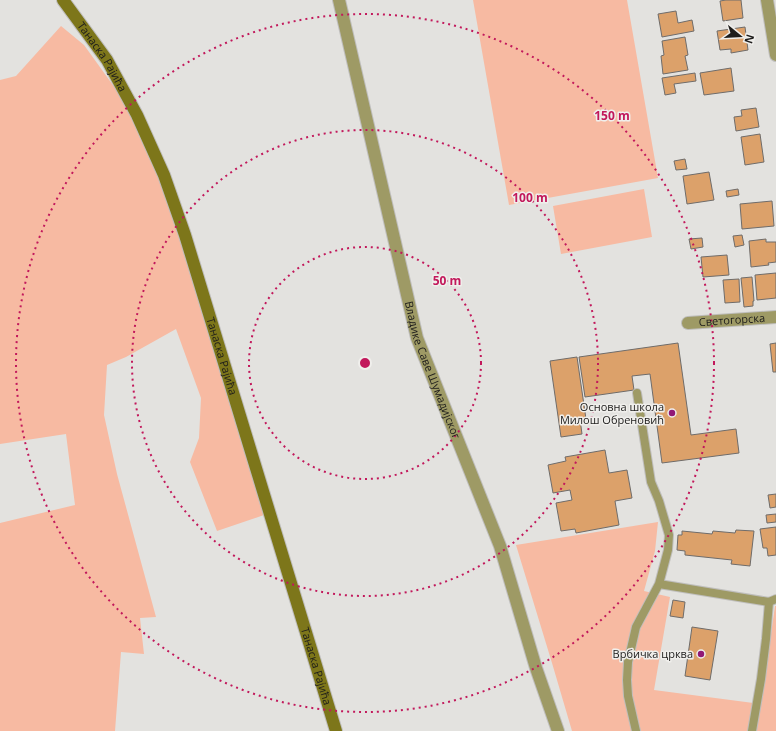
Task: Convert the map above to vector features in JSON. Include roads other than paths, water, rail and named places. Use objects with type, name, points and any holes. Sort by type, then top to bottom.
[{"type":"street","name":"Танаска Рајића","points":[[63,0],[108,60],[137,115],[164,175],[185,235],[336,731]]},
{"type":"street","name":"Владике Саве Шумадијског","points":[[340,0],[416,338],[500,546],[536,668],[558,731]]},
{"type":"street","points":[[767,0],[776,55]]},
{"type":"street","name":"Светогорска","points":[[688,323],[776,317]]},
{"type":"lane","points":[[636,731],[628,696],[628,662],[636,627],[659,584],[668,550],[669,534],[659,501],[651,482],[637,393]]},
{"type":"lane","points":[[659,584],[772,601],[752,731]]},
{"type":"place","name":"Основна школа Милош Обреновић","points":[[672,413]]},
{"type":"place","name":"Врбичка црква","points":[[701,654]]}]
